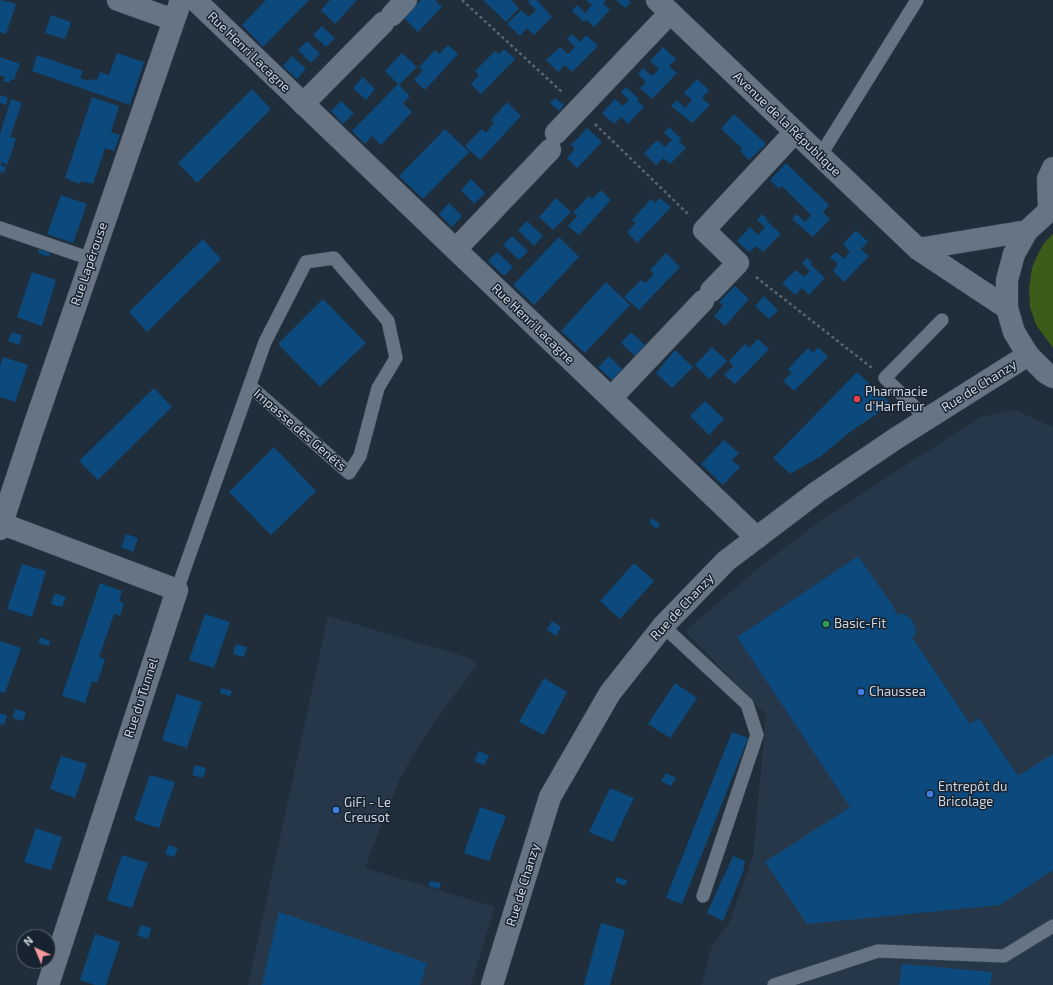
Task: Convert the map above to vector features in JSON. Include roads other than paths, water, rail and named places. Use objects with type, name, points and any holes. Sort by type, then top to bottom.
[{"type":"street","points":[[118,0],[177,10]]},
{"type":"street","name":"Rue Henri Lacagne","points":[[195,0],[757,538]]},
{"type":"street","points":[[456,249],[553,142],[663,6]]},
{"type":"street","name":"Avenue de la République","points":[[663,6],[918,249],[1007,308]]},
{"type":"street","name":"Rue Lapérouse","points":[[1,525],[177,10]]},
{"type":"street","points":[[303,104],[394,13]]},
{"type":"street","points":[[611,398],[738,263],[704,230],[795,132]]},
{"type":"street","points":[[1053,168],[1048,179],[1051,208],[1027,231],[1014,254],[1007,280],[1007,308],[1014,332],[1028,355],[1046,373],[1053,377]]},
{"type":"street","points":[[918,249],[1027,231]]},
{"type":"street","name":"Rue de Chanzy","points":[[492,985],[550,797],[610,692],[663,626],[726,560],[817,492],[926,419],[1028,355]]},
{"type":"street","points":[[1,525],[176,590]]},
{"type":"street","name":"Rue du Tunnel","points":[[48,985],[176,590]]},
{"type":"lane","points":[[820,156],[917,0]]},
{"type":"lane","points":[[0,228],[91,259]]},
{"type":"lane","name":"Impasse des Genêts","points":[[176,590],[265,342],[306,262],[334,258],[388,321],[396,358],[378,388],[360,456],[349,473],[250,386]]},
{"type":"lane","points":[[926,419],[885,378],[942,320]]},
{"type":"lane","points":[[663,626],[747,704],[757,735],[703,896]]},
{"type":"lane","points":[[774,985],[878,951],[1004,956],[1053,926]]},
{"type":"place","name":"Pharmacie d'Harfleur","points":[[857,399]]},
{"type":"place","name":"Basic-Fit","points":[[826,624]]},
{"type":"place","name":"Chaussea","points":[[861,692]]},
{"type":"place","name":"Entrepôt du Bricolage","points":[[930,794]]},
{"type":"place","name":"GiFi - Le Creusot","points":[[336,810]]}]
